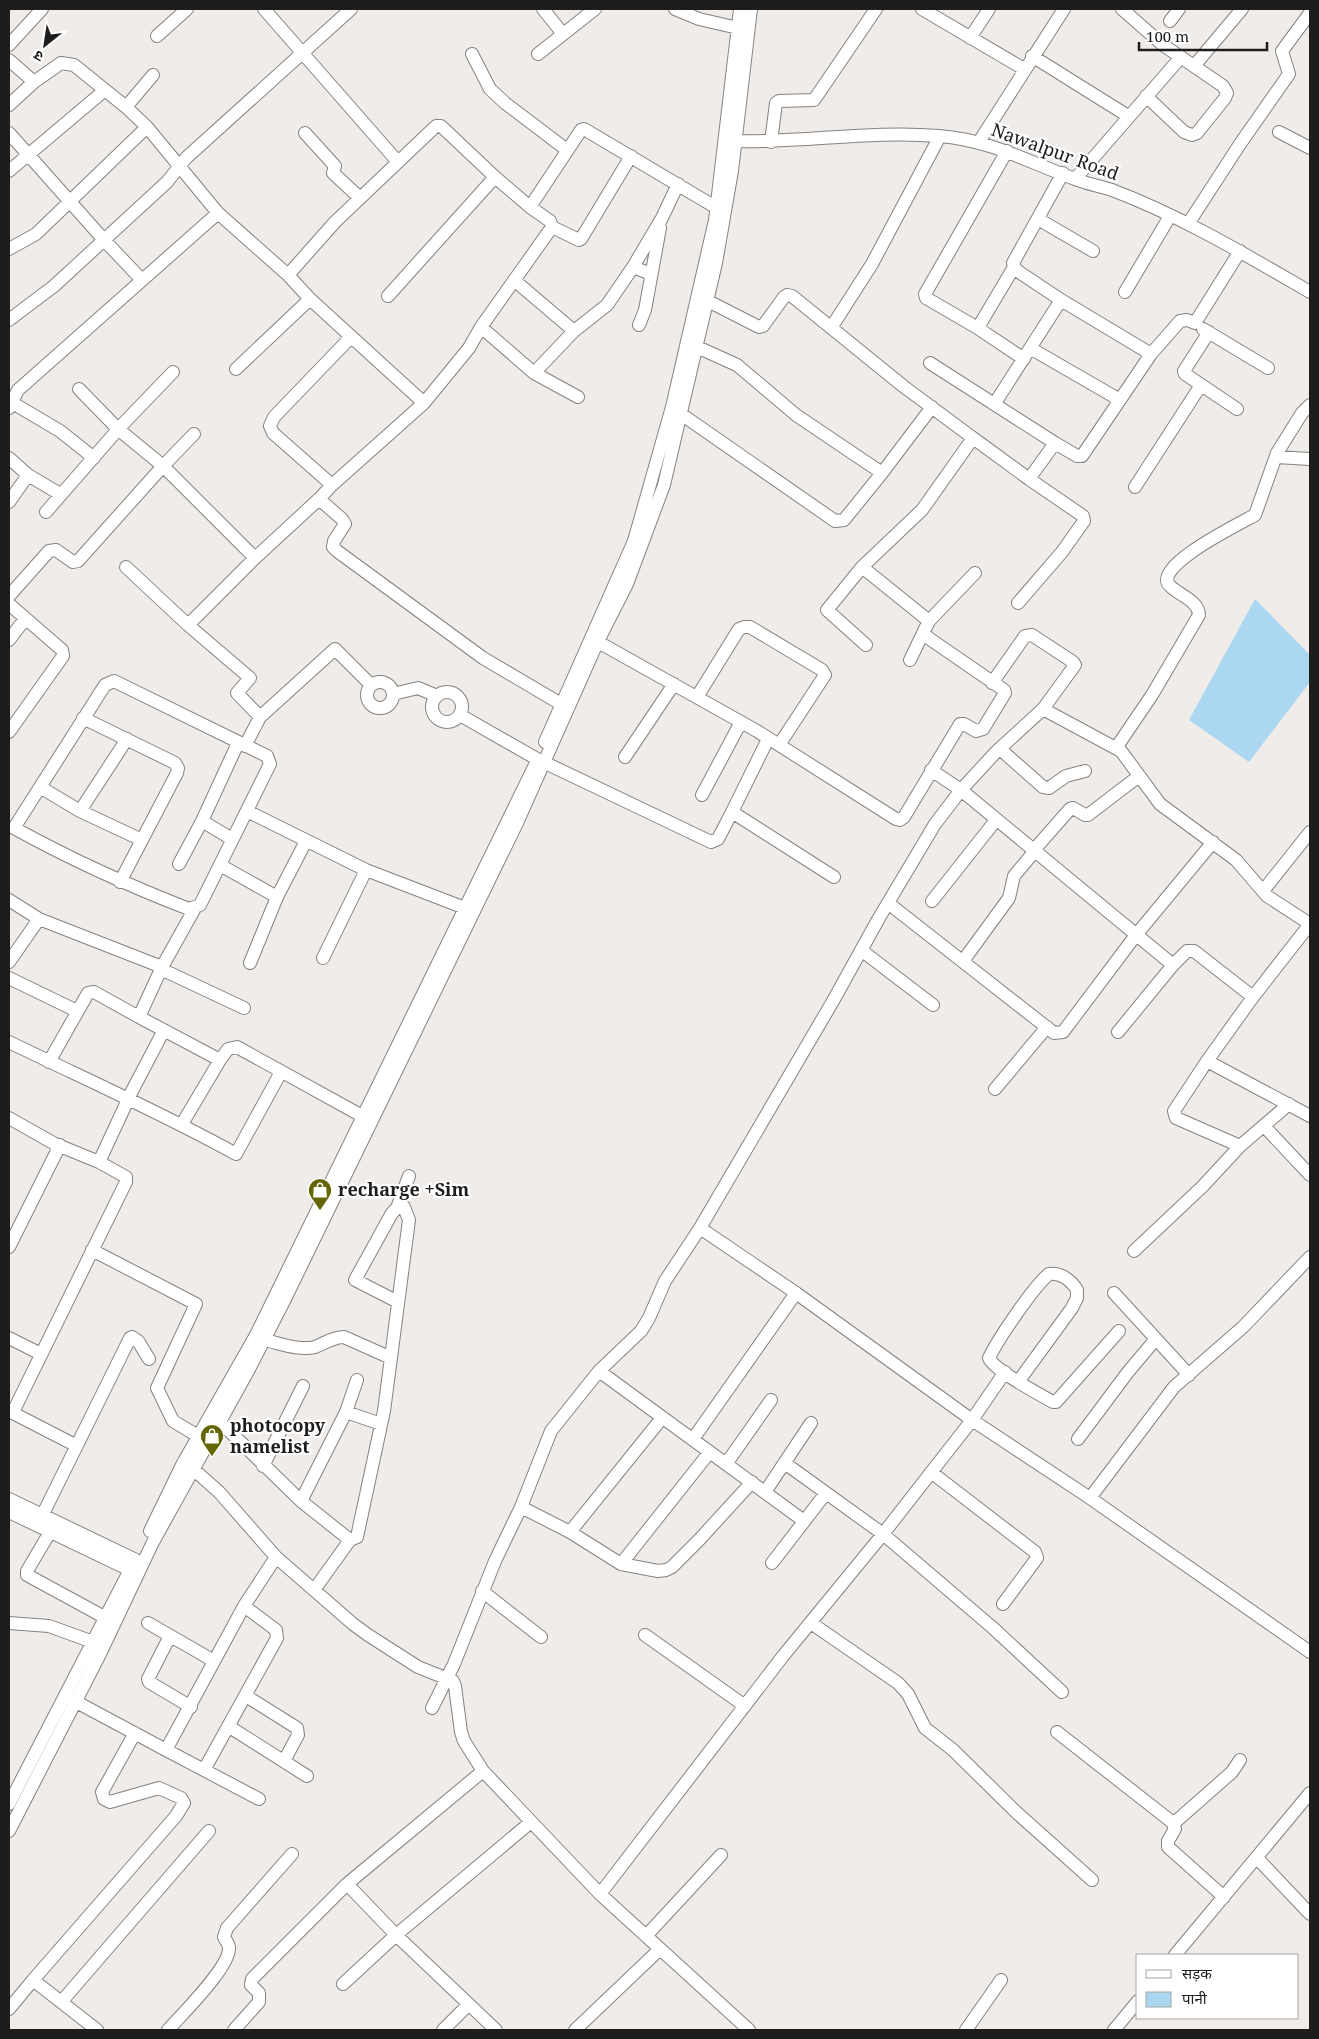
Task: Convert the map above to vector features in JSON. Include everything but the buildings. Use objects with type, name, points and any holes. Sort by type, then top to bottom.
[{"type":"street","points":[[9,45],[42,9]]},
{"type":"street","points":[[157,36],[187,9]]},
{"type":"street","points":[[9,320],[54,286],[168,182],[186,158],[351,9]]},
{"type":"street","points":[[543,9],[563,34]]},
{"type":"street","points":[[538,54],[596,9]]},
{"type":"street","points":[[676,9],[699,19],[738,28]]},
{"type":"street","points":[[9,1831],[71,1699],[153,1542],[264,1340],[421,1023],[541,761],[634,541],[672,407],[717,208],[740,9]]},
{"type":"street","points":[[9,1804],[71,1699],[93,1642],[198,1436],[256,1335],[465,908],[541,761],[561,704],[594,639],[627,584],[664,485],[708,301],[732,171],[751,9]]},
{"type":"street","points":[[771,142],[776,103],[779,101],[814,100],[876,9]]},
{"type":"street","points":[[922,9],[1024,69]]},
{"type":"street","points":[[970,38],[988,9]]},
{"type":"street","points":[[979,142],[1032,56],[1064,9]]},
{"type":"street","points":[[1122,9],[1163,45],[1223,86],[1227,93],[1197,133],[1192,135],[1184,132],[1146,96]]},
{"type":"street","points":[[1170,21],[1179,9]]},
{"type":"street","points":[[1194,66],[1242,9]]},
{"type":"street","points":[[268,10],[398,162]]},
{"type":"street","points":[[1188,224],[1288,74],[1282,51],[1310,13]]},
{"type":"street","points":[[472,54],[490,89],[505,103],[567,150]]},
{"type":"street","points":[[1032,56],[1128,116]]},
{"type":"street","points":[[1074,179],[1181,57]]},
{"type":"street","points":[[9,60],[34,82]]},
{"type":"street","points":[[9,105],[34,82],[61,62],[74,65],[148,127],[178,167],[218,213],[288,275],[310,299],[424,403]]},
{"type":"street","points":[[126,107],[153,75]]},
{"type":"street","points":[[9,172],[106,90]]},
{"type":"street","points":[[288,275],[360,198],[436,126],[440,126],[495,177],[530,207],[550,221],[552,227],[579,240],[631,156]]},
{"type":"street","points":[[9,249],[36,234],[148,127]]},
{"type":"street","points":[[530,207],[567,150],[584,129],[717,208]]},
{"type":"street","points":[[1279,132],[1310,148]]},
{"type":"street","points":[[9,133],[142,280]]},
{"type":"street","points":[[305,133],[335,166],[333,173],[360,198]]},
{"type":"street","name":"Nawalpur Road","points":[[735,141],[771,142],[844,135],[940,136],[979,142],[1008,150],[1074,179],[1112,190],[1188,224],[1240,251],[1310,292]]},
{"type":"street","points":[[831,328],[872,264],[940,136]]},
{"type":"street","points":[[1008,150],[925,294],[926,298],[976,327],[1120,400]]},
{"type":"street","points":[[976,327],[979,326],[1014,267],[1014,263],[1063,173]]},
{"type":"street","points":[[388,296],[495,177]]},
{"type":"street","points":[[534,373],[574,331],[607,305],[633,267],[662,218],[678,184]]},
{"type":"street","points":[[94,458],[60,431],[10,405],[18,390],[218,213]]},
{"type":"street","points":[[1125,292],[1170,216]]},
{"type":"street","points":[[639,325],[645,310],[662,218]]},
{"type":"street","points":[[1038,219],[1093,251]]},
{"type":"street","points":[[188,625],[332,485],[424,403],[469,348],[481,327],[552,227]]},
{"type":"street","points":[[1195,323],[1240,251]]},
{"type":"street","points":[[633,267],[651,274]]},
{"type":"street","points":[[1014,267],[1061,300],[1151,354]]},
{"type":"street","points":[[514,280],[574,331]]},
{"type":"street","points":[[708,301],[758,328],[763,326],[787,295],[792,296],[902,386],[1083,516],[1084,521],[1062,552],[1018,603]]},
{"type":"street","points":[[236,369],[310,299]]},
{"type":"street","points":[[995,403],[1061,300]]},
{"type":"street","points":[[930,363],[1077,456],[1082,456],[1151,354],[1180,321],[1187,320],[1195,323],[1268,368]]},
{"type":"street","points":[[481,327],[534,373],[578,397]]},
{"type":"street","points":[[1209,332],[1184,372],[1237,409]]},
{"type":"street","points":[[332,485],[274,433],[270,426],[274,417],[351,337]]},
{"type":"street","points":[[697,347],[737,365],[796,415],[882,473]]},
{"type":"street","points":[[46,512],[118,429],[173,372]]},
{"type":"street","points":[[1135,487],[1200,384]]},
{"type":"street","points":[[79,390],[118,429],[162,466],[255,558]]},
{"type":"street","points":[[1116,748],[1152,695],[1199,615],[1197,608],[1170,586],[1166,579],[1167,573],[1193,550],[1255,515],[1276,457],[1302,413],[1310,405]]},
{"type":"street","points":[[681,414],[835,521],[844,520],[932,407]]},
{"type":"street","points":[[9,596],[49,550],[56,550],[73,562],[78,561],[162,466],[194,434]]},
{"type":"street","points":[[866,645],[827,610],[862,567],[922,510],[973,438]]},
{"type":"street","points":[[1029,479],[1055,443]]},
{"type":"street","points":[[1276,457],[1310,459]]},
{"type":"street","points":[[9,458],[28,475],[60,494]]},
{"type":"street","points":[[9,502],[28,475]]},
{"type":"street","points":[[319,499],[342,519],[345,524],[334,541],[333,547],[337,551],[483,658],[561,704]]},
{"type":"street","points":[[126,567],[188,625],[250,678],[238,693],[260,717]]},
{"type":"street","points":[[594,639],[741,722],[900,820],[904,817],[960,724],[964,724],[976,731],[983,729],[1005,693],[927,637],[927,626],[862,567]]},
{"type":"street","points":[[910,660],[927,626],[975,573]]},
{"type":"street","points":[[9,604],[62,650],[63,656],[9,732]]},
{"type":"street","points":[[9,640],[25,619]]},
{"type":"street","points":[[460,715],[541,761],[712,842],[718,839],[774,742],[825,675],[822,670],[750,627],[744,627],[739,629],[696,697]]},
{"type":"street","points":[[432,1708],[447,1678],[482,1591],[521,1506],[551,1431],[600,1371],[641,1332],[665,1281],[700,1228],[935,824],[961,790],[1042,709],[1075,665],[1074,662],[1032,635],[1025,636],[992,682]]},
{"type":"street","points":[[179,864],[241,744],[260,717],[335,649],[371,685]]},
{"type":"street","points":[[114,681],[241,744],[267,756],[270,764],[200,905],[195,908],[189,909],[120,882],[62,855],[11,826],[40,787],[105,685],[114,681]]},
{"type":"street","points":[[377,682],[389,686],[393,694],[393,698],[388,706],[376,708],[367,700],[367,691],[371,685],[377,682]]},
{"type":"street","points":[[625,758],[674,684]]},
{"type":"street","points":[[393,694],[418,688],[437,696]]},
{"type":"street","points":[[445,692],[454,694],[461,701],[462,710],[460,715],[447,722],[438,718],[433,710],[434,700],[437,696],[445,692]]},
{"type":"street","points":[[1042,709],[1086,734],[1116,748],[1160,804],[1236,860],[1267,896],[1310,924],[1253,997],[1174,1111],[1176,1118],[1240,1146]]},
{"type":"street","points":[[84,718],[175,763],[178,768],[120,882]]},
{"type":"street","points":[[702,795],[741,722]]},
{"type":"street","points":[[80,810],[127,739]]},
{"type":"street","points":[[1000,749],[1043,787],[1049,788],[1066,776],[1085,771]]},
{"type":"street","points":[[931,770],[961,790],[1173,965]]},
{"type":"street","points":[[963,961],[1009,898],[1014,876],[1070,809],[1088,814],[1139,776]]},
{"type":"street","points":[[40,787],[80,810],[142,840]]},
{"type":"street","points":[[247,811],[366,870],[465,908]]},
{"type":"street","points":[[732,812],[834,877]]},
{"type":"street","points":[[932,901],[996,820]]},
{"type":"street","points":[[202,821],[232,839]]},
{"type":"street","points":[[1263,891],[1310,832]]},
{"type":"street","points":[[250,963],[277,896],[306,841]]},
{"type":"street","points":[[888,903],[1054,1033],[1063,1032],[1136,935],[1213,842]]},
{"type":"street","points":[[220,865],[277,896]]},
{"type":"street","points":[[323,958],[366,870]]},
{"type":"street","points":[[9,900],[39,918],[162,968],[244,1008]]},
{"type":"street","points":[[139,1017],[162,968],[195,908]]},
{"type":"street","points":[[9,962],[39,918]]},
{"type":"street","points":[[861,950],[933,1005]]},
{"type":"street","points":[[1118,1032],[1173,965],[1187,951],[1194,951],[1253,997]]},
{"type":"street","points":[[9,978],[77,1011]]},
{"type":"street","points":[[49,1062],[88,993],[94,992],[220,1060]]},
{"type":"street","points":[[995,1088],[1047,1027]]},
{"type":"street","points":[[99,1162],[164,1030]]},
{"type":"street","points":[[9,1042],[182,1124],[236,1154],[281,1072]]},
{"type":"street","points":[[182,1124],[220,1060],[228,1049],[237,1047],[364,1117]]},
{"type":"street","points":[[1207,1062],[1310,1116]]},
{"type":"street","points":[[1134,1251],[1203,1186],[1240,1146],[1289,1104]]},
{"type":"street","points":[[9,1119],[126,1177],[126,1182],[11,1412],[75,1445]]},
{"type":"street","points":[[1264,1126],[1310,1175]]},
{"type":"street","points":[[9,1247],[60,1145]]},
{"type":"street","points":[[398,1302],[355,1280],[392,1213],[397,1208],[409,1176]]},
{"type":"street","points":[[314,1590],[350,1540],[357,1537],[381,1424],[409,1220],[404,1207],[397,1208]]},
{"type":"street","points":[[700,1228],[796,1293],[972,1420],[1090,1498],[1310,1652]]},
{"type":"street","points":[[92,1250],[196,1304],[157,1388],[173,1420],[198,1436]]},
{"type":"street","points":[[1090,1498],[1170,1391],[1243,1327],[1310,1257]]},
{"type":"street","points":[[1018,1382],[1072,1308],[1077,1298],[1077,1290],[1064,1277],[1052,1273],[1046,1276],[989,1358],[1018,1382],[1053,1402],[1058,1400],[1119,1331]]},
{"type":"street","points":[[693,1440],[796,1293]]},
{"type":"street","points":[[1114,1293],[1189,1375]]},
{"type":"street","points":[[42,1516],[75,1445],[130,1338],[132,1337],[138,1341],[149,1359]]},
{"type":"street","points":[[264,1340],[293,1346],[313,1347],[337,1337],[344,1337],[391,1358]]},
{"type":"street","points":[[9,1338],[41,1354]]},
{"type":"street","points":[[1078,1438],[1155,1340]]},
{"type":"street","points":[[600,1371],[804,1522]]},
{"type":"street","points":[[600,1894],[744,1706],[972,1420],[1005,1372]]},
{"type":"street","points":[[301,1500],[346,1412],[357,1380]]},
{"type":"street","points":[[263,1466],[303,1386]]},
{"type":"street","points":[[726,1464],[771,1400]]},
{"type":"street","points":[[346,1412],[381,1424]]},
{"type":"street","points":[[570,1532],[662,1418]]},
{"type":"street","points":[[220,1422],[263,1466],[350,1540]]},
{"type":"street","points":[[765,1492],[786,1464],[811,1423]]},
{"type":"street","points":[[621,1564],[709,1453]]},
{"type":"street","points":[[786,1464],[883,1534],[993,1628],[1062,1692]]},
{"type":"street","points":[[193,1469],[219,1492],[276,1557],[368,1636],[418,1667],[453,1681],[458,1724],[464,1741],[483,1771],[600,1894],[749,2030]]},
{"type":"street","points":[[931,1472],[1035,1552],[1037,1558],[1003,1604]]},
{"type":"street","points":[[521,1506],[570,1532],[621,1564],[658,1570],[672,1567],[752,1482]]},
{"type":"street","points":[[772,1564],[826,1493]]},
{"type":"street","points":[[9,1499],[133,1565]]},
{"type":"street","points":[[9,1512],[50,1532],[133,1565]]},
{"type":"street","points":[[50,1532],[27,1571],[27,1575],[106,1618]]},
{"type":"street","points":[[166,1750],[191,1707],[244,1606],[276,1557]]},
{"type":"street","points":[[482,1591],[542,1637]]},
{"type":"street","points":[[204,1770],[277,1638],[276,1630],[244,1606]]},
{"type":"street","points":[[811,1622],[898,1683],[908,1694],[925,1728],[953,1750],[1010,1806],[1092,1880]]},
{"type":"street","points":[[9,1623],[49,1626],[93,1642]]},
{"type":"street","points":[[148,1623],[214,1661]]},
{"type":"street","points":[[645,1635],[744,1706]]},
{"type":"street","points":[[170,1636],[148,1679],[149,1682],[191,1707]]},
{"type":"street","points":[[246,1696],[297,1728],[298,1735],[284,1761]]},
{"type":"street","points":[[71,1699],[259,1799]]},
{"type":"street","points":[[228,1726],[307,1776]]},
{"type":"street","points":[[1057,1732],[1173,1824],[1175,1829],[1168,1841],[1168,1847],[1224,1897]]},
{"type":"street","points":[[9,2009],[176,1816],[184,1803],[181,1798],[159,1788],[110,1802],[104,1799],[102,1792],[135,1733]]},
{"type":"street","points":[[1173,1824],[1232,1772],[1240,1760]]},
{"type":"street","points":[[234,2030],[260,2002],[260,1993],[251,1985],[252,1979],[347,1884],[483,1771]]},
{"type":"street","points":[[1176,1954],[1310,1793]]},
{"type":"street","points":[[343,1984],[396,1935],[531,1822]]},
{"type":"street","points":[[62,2001],[209,1831]]},
{"type":"street","points":[[168,2030],[224,1966],[229,1949],[229,1945],[224,1937],[227,1928],[292,1854]]},
{"type":"street","points":[[646,1936],[721,1855]]},
{"type":"street","points":[[1257,1858],[1310,1914]]},
{"type":"street","points":[[347,1884],[396,1935],[496,2030]]},
{"type":"street","points":[[575,2030],[660,1949]]},
{"type":"street","points":[[33,1980],[97,2030]]},
{"type":"street","points":[[966,2030],[1001,1980]]},
{"type":"street","points":[[1114,2030],[1136,2003]]},
{"type":"street","points":[[443,2030],[468,2005]]},
{"type":"water","points":[[1255,599],[1310,655],[1310,682],[1249,762],[1189,720]]},
{"type":"place","name":"recharge +Sim","points":[[320,1211]]},
{"type":"place","name":"photocopy namelist","points":[[212,1457]]}]
